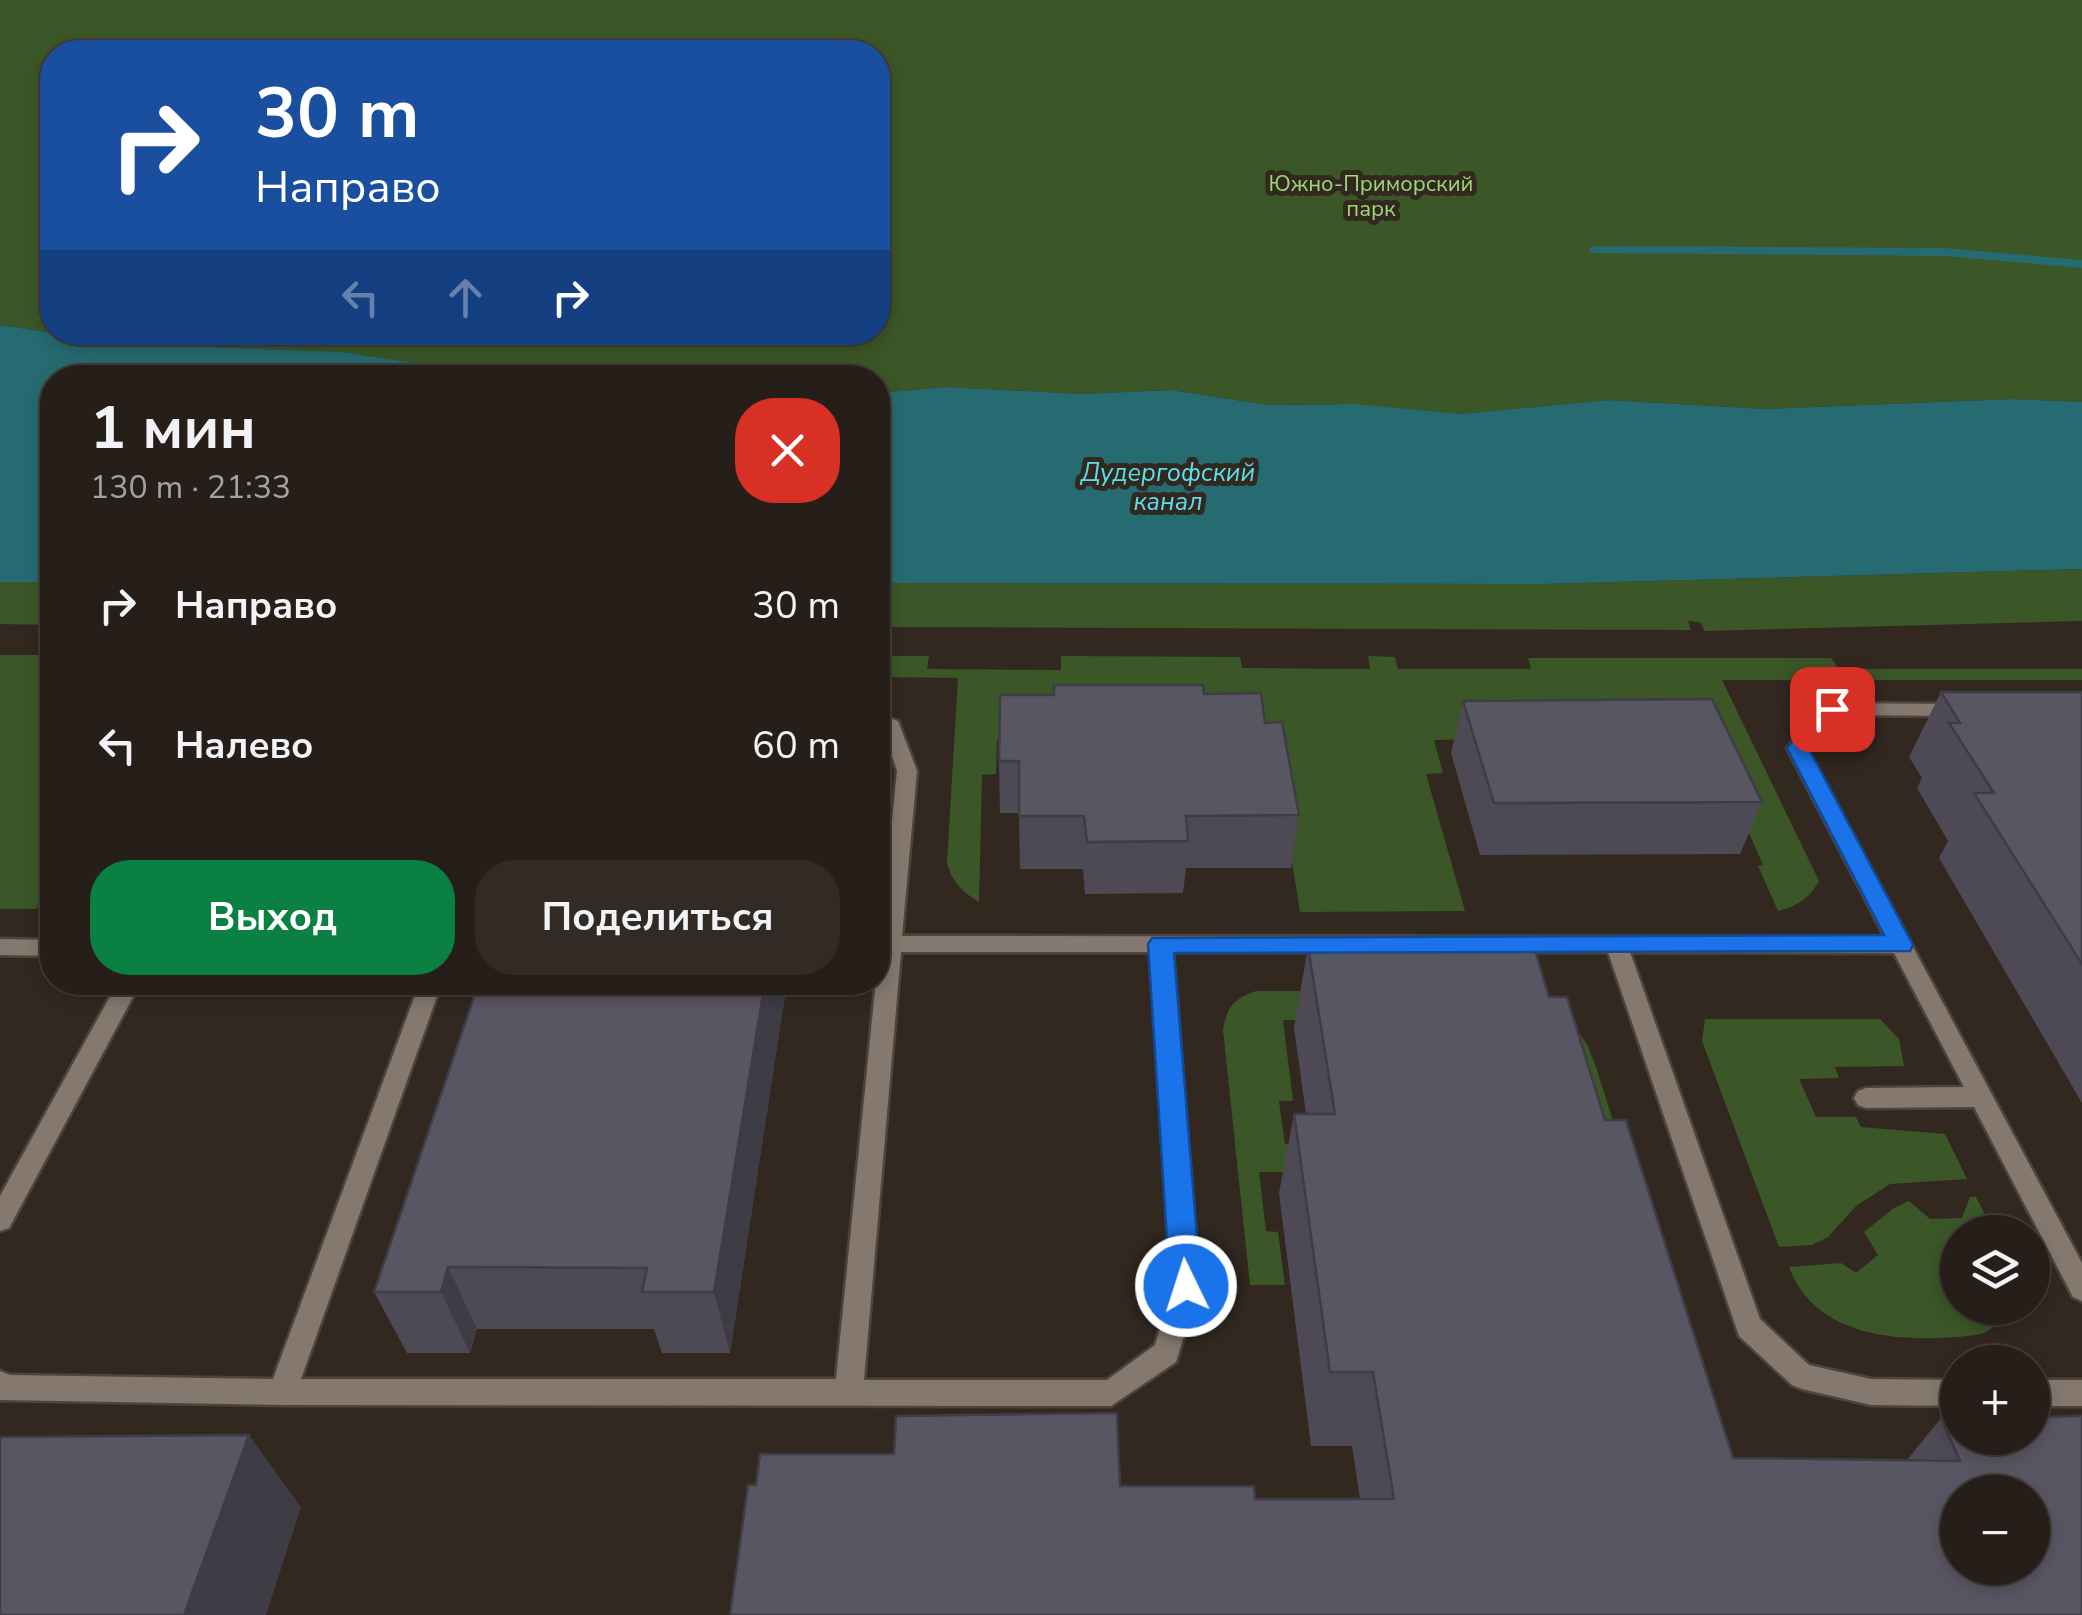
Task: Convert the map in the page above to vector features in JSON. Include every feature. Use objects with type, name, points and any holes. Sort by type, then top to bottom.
[{"type":"lane","points":[[1986,710],[1832,709],[1798,748],[2082,1289]]},
{"type":"lane","points":[[890,725],[907,770],[890,944],[1901,945]]},
{"type":"lane","points":[[0,1384],[4,1388],[282,1392],[1110,1393],[1166,1352],[1186,1286],[1161,944]]},
{"type":"lane","points":[[1616,944],[1749,1327],[1802,1376],[1871,1392],[1940,1393]]},
{"type":"lane","points":[[0,947],[40,948]]},
{"type":"lane","points":[[0,1220],[123,995]]},
{"type":"lane","points":[[282,1392],[427,995]]},
{"type":"lane","points":[[849,1393],[885,995]]},
{"type":"lane","points":[[1866,1098],[1981,1096]]},
{"type":"lane","points":[[2050,1393],[2082,1394]]},
{"type":"green space","name":"Южно-Приморский парк","points":[[0,0],[2082,0],[2082,402],[2013,399],[1764,409],[1610,400],[1461,414],[1334,404],[1268,405],[1172,390],[1081,394],[947,387],[890,392],[890,365],[429,365],[343,352],[154,345],[890,345],[890,40],[40,40],[40,331],[0,325]]},
{"type":"green space","points":[[2082,569],[2082,621],[1705,631],[1700,622],[1688,621],[1691,630],[890,627],[890,583],[1543,584]]},
{"type":"green space","points":[[0,582],[40,582],[40,625],[0,624]]},
{"type":"green space","points":[[0,655],[40,655],[40,902],[36,909],[0,909]]},
{"type":"green space","points":[[890,656],[929,656],[927,669],[1061,670],[1061,656],[1240,657],[1242,668],[1370,669],[1368,656],[1395,657],[1398,669],[1531,669],[1528,658],[1831,658],[1839,669],[2082,669],[2082,680],[1722,680],[1819,881],[1807,897],[1778,911],[1758,866],[1763,865],[1721,770],[1479,739],[1434,740],[1443,773],[1426,774],[1465,911],[1300,912],[1277,768],[1044,740],[997,740],[996,774],[982,775],[979,902],[959,886],[947,863],[958,678],[890,677]]},
{"type":"green space","points":[[1256,991],[1501,991],[1573,1024],[1588,1046],[1597,1070],[1665,1286],[1519,1020],[1283,1020],[1293,1101],[1279,1101],[1285,1144],[1298,1145],[1302,1172],[1259,1172],[1266,1231],[1278,1232],[1285,1285],[1250,1285],[1223,1030],[1233,1004]]},
{"type":"green space","points":[[1705,1019],[1880,1019],[1899,1039],[1904,1066],[1835,1067],[1839,1078],[1799,1079],[1816,1117],[1856,1117],[1861,1127],[1945,1134],[1967,1179],[1890,1184],[1856,1206],[1828,1237],[1812,1245],[1779,1247],[1702,1041]]},
{"type":"green space","points":[[1970,1197],[1976,1197],[1985,1215],[1963,1215]]},
{"type":"green space","points":[[1909,1201],[1930,1219],[1940,1219],[1940,1325],[1995,1325],[1984,1333],[1916,1338],[1871,1333],[1850,1326],[1814,1305],[1789,1267],[1841,1263],[1856,1273],[1878,1255],[1864,1232],[1894,1208]]},
{"type":"water","points":[[0,325],[40,331],[40,345],[343,352],[429,365],[40,365],[40,582],[0,582]]},
{"type":"water","name":"Дудергофский канал","points":[[947,387],[1081,394],[1172,390],[1268,405],[1354,404],[1461,414],[1609,400],[1764,409],[2013,399],[2082,402],[2082,569],[1543,584],[890,583],[890,392]]},
{"type":"building","points":[[1054,685],[1203,685],[1204,694],[1261,693],[1265,723],[1282,722],[1299,815],[1186,816],[1188,841],[1087,842],[1084,816],[1019,816],[1019,761],[999,761],[1000,695],[1054,695]]},
{"type":"building","points":[[1941,692],[2082,692],[2082,964],[1974,793],[1994,793],[1949,723],[1960,723]]},
{"type":"building","points":[[1712,699],[1762,802],[1494,803],[1463,701]]},
{"type":"building","points":[[1308,947],[1534,947],[1549,997],[1567,997],[1605,1120],[1626,1120],[1733,1458],[1960,1461],[1957,1455],[2050,1455],[2050,1417],[2082,1416],[2082,1615],[730,1615],[748,1485],[756,1485],[760,1454],[894,1454],[896,1416],[1117,1413],[1120,1486],[1254,1486],[1255,1499],[1394,1499],[1373,1372],[1330,1372],[1294,1114],[1335,1114]]},
{"type":"building","points":[[475,995],[763,995],[714,1292],[642,1292],[647,1268],[448,1267],[441,1292],[374,1292]]},
{"type":"building","points":[[249,1435],[184,1615],[0,1615],[0,1437]]},
{"type":"waterway","points":[[1595,250],[1944,252],[2082,264]]},
{"type":"route","points":[[1186,1286],[1161,944],[1901,945],[1798,748],[1832,709]]}]
